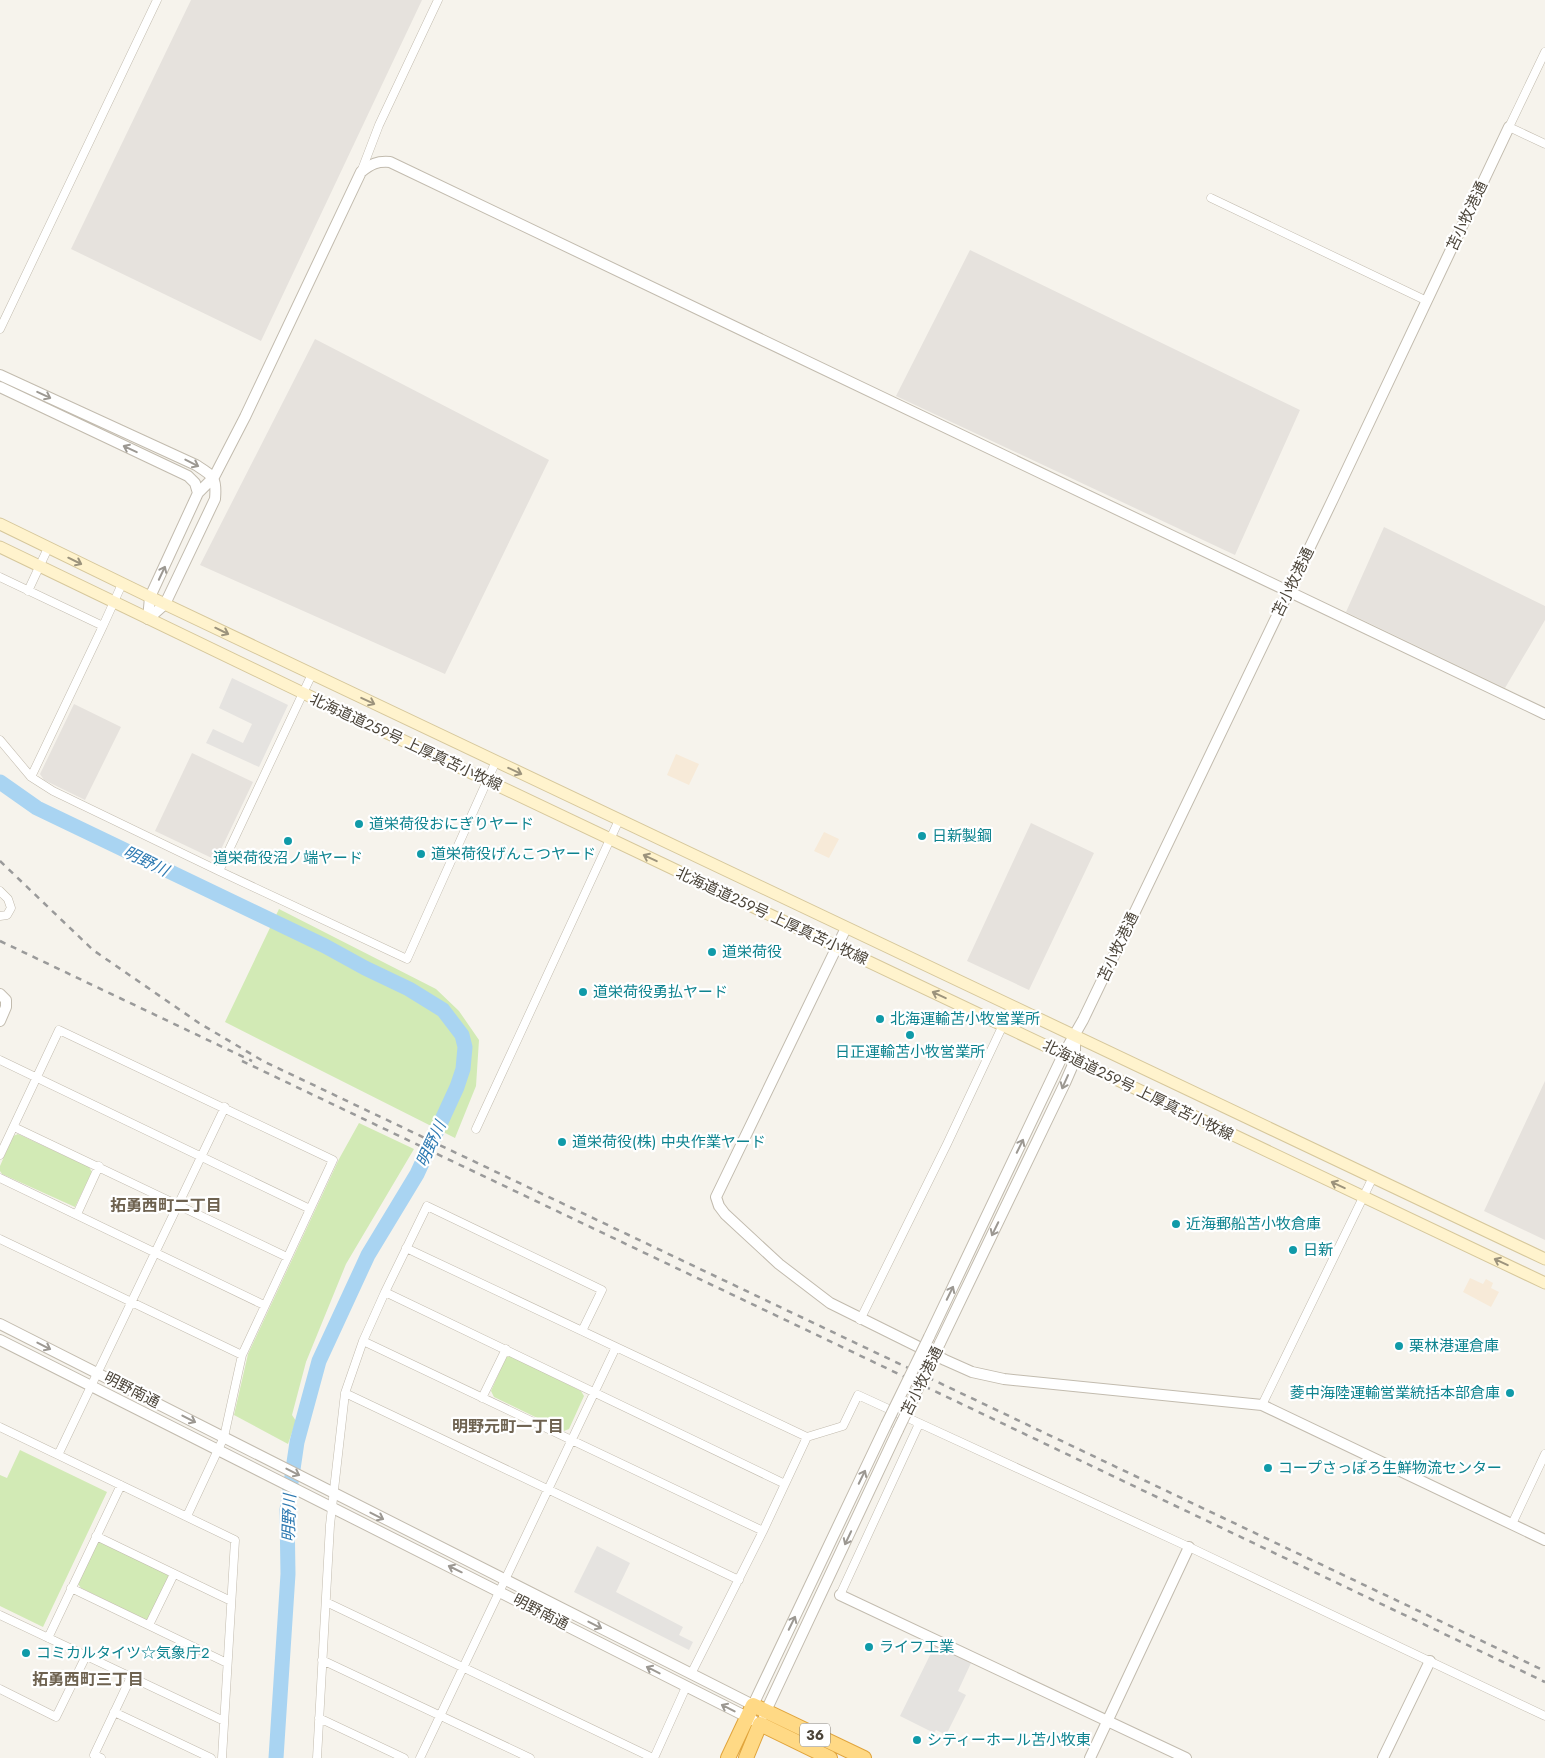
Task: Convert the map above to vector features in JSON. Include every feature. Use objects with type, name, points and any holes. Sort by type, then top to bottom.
[{"type":"highway","name":"36","points":[[750,1711],[830,1758]]},
{"type":"highway","points":[[728,1758],[750,1711]]},
{"type":"highway","name":"36","points":[[763,1718],[864,1758]]},
{"type":"highway","points":[[746,1758],[763,1718]]},
{"type":"main road","name":"北海道道259号 上厚真苫小牧線","points":[[0,524],[496,762],[1545,1259]]},
{"type":"main road","name":"北海道道259号 上厚真苫小牧線","points":[[0,547],[1545,1283]]},
{"type":"street","points":[[0,330],[157,0]]},
{"type":"street","points":[[148,619],[150,597],[198,492],[214,477],[245,417],[361,172],[379,125],[438,0]]},
{"type":"street","points":[[1545,52],[1509,127],[1545,144]]},
{"type":"street","name":"苫小牧港通","points":[[750,1711],[1509,127]]},
{"type":"street","points":[[361,172],[374,162],[390,162],[1545,714]]},
{"type":"street","points":[[1211,198],[1427,301]]},
{"type":"street","points":[[0,375],[196,465],[214,477],[216,486],[215,499],[165,604],[148,619]]},
{"type":"street","points":[[0,387],[188,476],[195,483],[198,492]]},
{"type":"street","points":[[28,591],[48,548]]},
{"type":"street","points":[[0,577],[103,626]]},
{"type":"street","points":[[31,777],[122,584]]},
{"type":"street","points":[[219,871],[312,674]]},
{"type":"street","points":[[0,740],[31,777],[53,790],[219,871],[407,959],[496,762]]},
{"type":"street","points":[[476,1129],[619,820]]},
{"type":"street","points":[[0,891],[8,899],[11,908],[7,915],[0,916]]},
{"type":"street","points":[[846,928],[716,1197],[719,1206],[725,1214],[779,1264],[830,1303],[860,1320],[972,1372],[1004,1379],[1262,1405],[1545,1540]]},
{"type":"street","points":[[0,994],[6,1000],[6,1007],[0,1021]]},
{"type":"street","points":[[860,1320],[947,1144],[1003,1025]]},
{"type":"street","points":[[0,1155],[60,1030],[333,1160],[242,1355],[224,1436],[187,1516]]},
{"type":"street","name":"苫小牧港通","points":[[763,1718],[898,1430],[1061,1092],[1074,1060],[1075,1035]]},
{"type":"street","points":[[0,1060],[310,1208]]},
{"type":"street","points":[[58,1455],[225,1107]]},
{"type":"street","points":[[14,1127],[287,1257]]},
{"type":"street","points":[[77,1214],[99,1166]]},
{"type":"street","points":[[1262,1405],[1373,1177]]},
{"type":"street","points":[[0,1178],[264,1305]]},
{"type":"street","points":[[317,1758],[331,1508],[345,1393],[363,1341],[427,1206],[602,1290],[582,1331]]},
{"type":"street","points":[[0,1239],[242,1355]]},
{"type":"street","points":[[406,1248],[807,1437],[843,1426],[858,1396],[1189,1547],[1545,1716]]},
{"type":"street","points":[[385,1292],[785,1484]]},
{"type":"street","name":"明野南通","points":[[0,1324],[691,1674],[750,1711]]},
{"type":"street","name":"明野南通","points":[[0,1340],[263,1471],[331,1508],[619,1653],[686,1686],[750,1711]]},
{"type":"street","points":[[363,1341],[763,1532]]},
{"type":"street","points":[[420,1758],[616,1347]]},
{"type":"street","points":[[482,1398],[506,1350]]},
{"type":"street","points":[[345,1393],[739,1580]]},
{"type":"street","points":[[919,1424],[840,1595],[1186,1758]]},
{"type":"street","points":[[0,1427],[235,1540],[222,1758]]},
{"type":"street","points":[[691,1674],[763,1532],[807,1437]]},
{"type":"street","points":[[1512,1524],[1545,1454]]},
{"type":"street","points":[[48,1638],[121,1485]]},
{"type":"street","points":[[96,1536],[231,1601]]},
{"type":"street","points":[[1090,1758],[1189,1547]]},
{"type":"street","points":[[149,1625],[174,1574]]},
{"type":"street","points":[[71,1588],[227,1663]]},
{"type":"street","points":[[326,1602],[653,1758],[686,1686]]},
{"type":"street","points":[[0,1615],[224,1721]]},
{"type":"street","points":[[619,1653],[625,1641]]},
{"type":"street","points":[[0,1690],[56,1717],[86,1656]]},
{"type":"street","points":[[322,1660],[529,1758]]},
{"type":"street","points":[[1383,1758],[1430,1661]]},
{"type":"street","points":[[101,1758],[94,1755],[131,1677]]},
{"type":"street","points":[[114,1712],[211,1758]]},
{"type":"street","points":[[319,1718],[404,1758]]},
{"type":"shaded area","points":[[191,0],[422,0],[261,341],[71,249]]},
{"type":"shaded area","points":[[970,250],[1300,410],[1235,555],[896,396]]},
{"type":"shaded area","points":[[315,339],[549,460],[445,674],[200,565]]},
{"type":"shaded area","points":[[1384,527],[1545,606],[1545,620],[1505,688],[1346,612]]},
{"type":"shaded area","points":[[232,678],[288,705],[259,767],[206,743],[213,729],[243,743],[252,724],[219,708]]},
{"type":"shaded area","points":[[74,704],[121,727],[85,800],[44,780],[40,774]]},
{"type":"shaded area","points":[[192,753],[253,782],[216,860],[155,831]]},
{"type":"shaded area","points":[[676,754],[699,764],[689,785],[667,775]]},
{"type":"shaded area","points":[[1031,823],[1094,853],[1029,990],[967,961]]},
{"type":"shaded area","points":[[824,832],[839,839],[829,858],[814,851]]},
{"type":"shaded area","points":[[1545,1081],[1545,1240],[1484,1211]]},
{"type":"shaded area","points":[[1470,1278],[1483,1284],[1486,1279],[1493,1283],[1491,1288],[1499,1292],[1491,1307],[1463,1292]]},
{"type":"shaded area","points":[[597,1546],[630,1563],[616,1592],[683,1627],[679,1635],[693,1642],[689,1650],[574,1592]]},
{"type":"shaded area","points":[[935,1645],[971,1663],[958,1691],[966,1695],[946,1735],[936,1730],[934,1733],[900,1716]]},
{"type":"green space","points":[[279,909],[436,989],[459,1011],[479,1040],[476,1086],[455,1138],[225,1022]]},
{"type":"green space","points":[[359,1123],[414,1149],[346,1264],[306,1362],[292,1415],[296,1421],[288,1444],[234,1415],[248,1354],[339,1159]]},
{"type":"green space","points":[[18,1134],[89,1167],[92,1172],[75,1207],[2,1174],[0,1166],[13,1136]]},
{"type":"green space","points":[[511,1356],[581,1391],[584,1396],[569,1429],[564,1431],[494,1397],[491,1391],[506,1357]]},
{"type":"green space","points":[[20,1450],[107,1492],[43,1627],[0,1606],[0,1475],[7,1478]]},
{"type":"green space","points":[[100,1541],[168,1574],[169,1578],[149,1619],[144,1619],[81,1588],[78,1584],[96,1544]]},
{"type":"waterway","name":"明野川","points":[[0,782],[37,808],[325,946],[409,989],[443,1010],[462,1035],[465,1047],[463,1069],[457,1087],[417,1174],[368,1255],[319,1361],[297,1442],[287,1510],[288,1574],[276,1758]]},
{"type":"railway","points":[[0,861],[93,950],[199,1023],[263,1061],[1545,1671]]},
{"type":"railway","points":[[0,941],[252,1061]]},
{"type":"railway","points":[[242,1061],[1545,1682]]},
{"type":"place","name":"道栄荷役おにぎりヤード","points":[[359,824]]},
{"type":"place","name":"日新製鋼","points":[[922,836]]},
{"type":"place","name":"道栄荷役沼ノ端ヤード","points":[[288,841]]},
{"type":"place","name":"道栄荷役げんこつヤード","points":[[421,854]]},
{"type":"place","name":"道栄荷役","points":[[712,952]]},
{"type":"place","name":"道栄荷役勇払ヤード","points":[[583,992]]},
{"type":"place","name":"北海運輸苫小牧営業所","points":[[880,1019]]},
{"type":"place","name":"日正運輸苫小牧営業所","points":[[910,1035]]},
{"type":"place","name":"道栄荷役(株) 中央作業ヤード","points":[[562,1142]]},
{"type":"place","name":"近海郵船苫小牧倉庫","points":[[1176,1224]]},
{"type":"place","name":"日新","points":[[1293,1250]]},
{"type":"place","name":"栗林港運倉庫","points":[[1399,1346]]},
{"type":"place","name":"菱中海陸運輸営業統括本部倉庫","points":[[1510,1393]]},
{"type":"place","name":"コープさっぽろ生鮮物流センター","points":[[1268,1468]]},
{"type":"place","name":"ライフ工業","points":[[869,1647]]},
{"type":"place","name":"コミカルタイツ☆気象庁2","points":[[26,1653]]},
{"type":"place","name":"シティーホール苫小牧東","points":[[917,1740]]},
{"type":"district","name":"拓勇西町二丁目","points":[[166,1205]]},
{"type":"district","name":"明野元町一丁目","points":[[508,1426]]},
{"type":"district","name":"拓勇西町三丁目","points":[[88,1679]]}]
